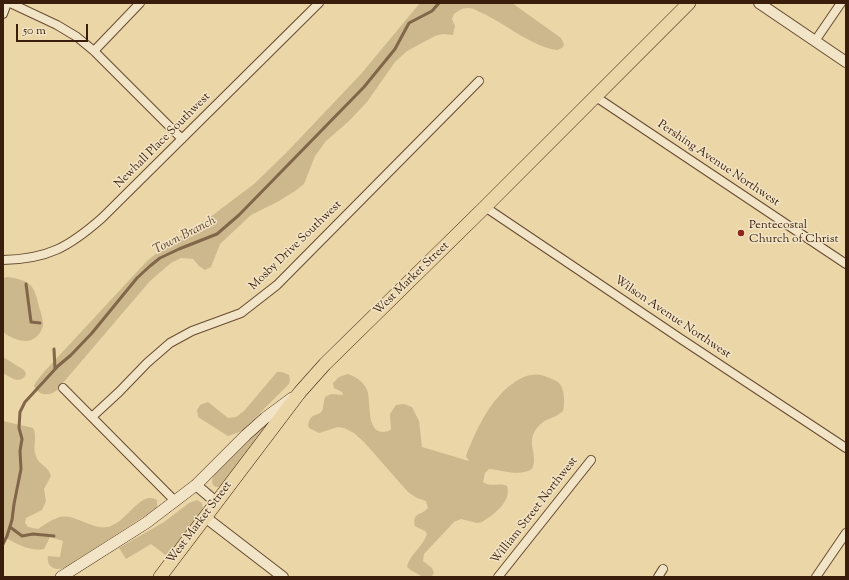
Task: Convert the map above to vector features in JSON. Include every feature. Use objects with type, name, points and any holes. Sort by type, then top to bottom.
[{"type":"main road","name":"West Market Street","points":[[160,577],[300,392],[325,364],[485,208],[689,3]]},
{"type":"main road","points":[[61,577],[146,523],[196,485],[246,434],[300,392]]},
{"type":"street","points":[[3,14],[8,3],[57,25],[77,37],[94,51],[182,138]]},
{"type":"street","points":[[94,51],[140,3]]},
{"type":"street","name":"Newhall Place Southwest","points":[[3,260],[22,260],[45,255],[57,250],[87,232],[319,3]]},
{"type":"street","points":[[759,3],[846,62]]},
{"type":"street","points":[[815,41],[841,3]]},
{"type":"street","name":"Mosby Drive Southwest","points":[[93,416],[170,343],[192,331],[241,313],[277,285],[479,81]]},
{"type":"street","name":"Pershing Avenue Northwest","points":[[596,97],[846,264]]},
{"type":"street","name":"Wilson Avenue Northwest","points":[[485,208],[846,448]]},
{"type":"street","points":[[64,388],[175,501]]},
{"type":"street","name":"William Street Northwest","points":[[498,577],[591,460]]},
{"type":"street","points":[[196,485],[216,502]]},
{"type":"street","points":[[205,517],[283,577]]},
{"type":"street","points":[[816,577],[846,533]]},
{"type":"street","points":[[658,577],[663,569]]},
{"type":"shaded area","points":[[420,3],[512,3],[561,38],[564,44],[563,47],[558,50],[549,49],[530,40],[491,17],[475,10],[466,8],[457,12],[454,14],[452,19],[455,26],[453,35],[443,34],[435,36],[407,51],[395,62],[367,102],[348,122],[326,141],[315,156],[304,184],[279,201],[251,215],[220,244],[211,267],[205,270],[193,259],[181,258],[171,263],[150,281],[56,391],[50,394],[38,392],[34,386],[43,373],[146,262],[169,243],[201,224],[254,184],[286,153],[361,74]]},
{"type":"shaded area","points":[[8,277],[27,282],[33,288],[35,293],[42,316],[43,326],[40,333],[31,340],[26,341],[15,339],[3,332],[3,278]]},
{"type":"shaded area","points":[[3,357],[24,370],[26,374],[24,377],[16,380],[3,373]]},
{"type":"shaded area","points":[[277,372],[282,372],[289,375],[289,384],[242,431],[228,436],[198,417],[197,410],[200,405],[208,402],[228,418],[236,417],[244,411]]},
{"type":"shaded area","points":[[348,374],[359,380],[367,390],[371,419],[377,430],[382,432],[391,430],[390,414],[396,405],[404,404],[412,407],[419,421],[422,447],[469,461],[466,456],[480,424],[494,402],[509,386],[527,376],[538,375],[545,376],[558,382],[562,388],[564,400],[563,411],[557,416],[543,422],[534,433],[532,444],[534,464],[532,469],[522,473],[516,473],[489,469],[485,473],[483,482],[486,484],[507,486],[508,492],[504,503],[496,512],[482,522],[477,523],[461,519],[454,522],[424,554],[423,561],[432,568],[434,573],[431,577],[422,577],[407,567],[410,559],[427,534],[425,531],[415,526],[414,522],[416,516],[428,508],[426,501],[417,498],[408,492],[364,442],[354,433],[338,427],[319,433],[309,428],[309,421],[312,416],[322,411],[325,397],[331,394],[343,395],[342,392],[334,388],[333,383],[339,377]]},
{"type":"shaded area","points":[[275,417],[221,486],[214,486],[212,480],[214,475],[252,436]]},
{"type":"shaded area","points":[[3,421],[33,428],[35,434],[35,453],[37,459],[50,472],[51,476],[44,489],[46,501],[42,510],[26,518],[25,523],[28,527],[38,529],[52,520],[64,517],[77,519],[97,527],[111,526],[125,517],[141,501],[147,498],[157,500],[157,508],[66,567],[59,569],[52,568],[48,560],[48,556],[60,557],[63,541],[50,537],[44,549],[39,550],[28,548],[3,536]]},
{"type":"shaded area","points":[[197,500],[202,503],[203,509],[168,557],[151,544],[126,559],[119,548],[164,522],[189,503]]},
{"type":"waterway","name":"Town Branch","points":[[3,544],[12,520],[21,469],[20,451],[22,439],[19,428],[20,412],[25,402],[58,366],[92,333],[137,278],[150,266],[160,258],[217,234],[239,215],[364,87],[395,49],[409,23],[432,11],[439,3]]},
{"type":"waterway","points":[[26,284],[31,322],[40,323]]},
{"type":"waterway","points":[[54,349],[55,369]]},
{"type":"waterway","points":[[10,527],[22,536],[33,534],[54,536]]},
{"type":"place","name":"Pentecostal Church of Christ","points":[[741,233]]}]
